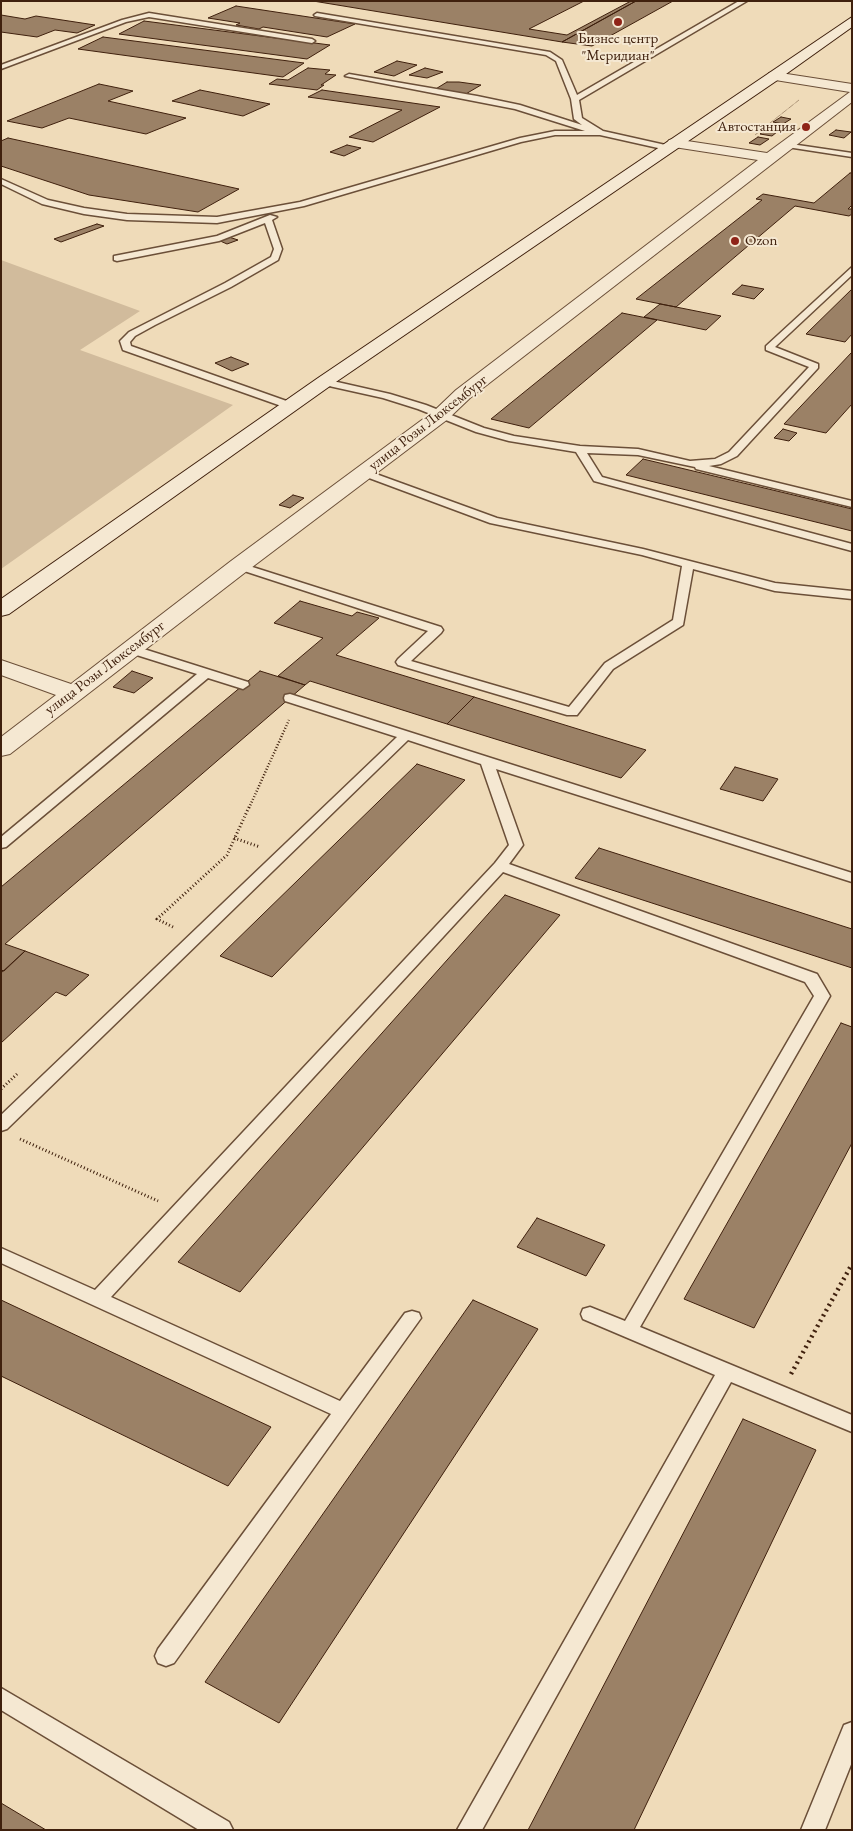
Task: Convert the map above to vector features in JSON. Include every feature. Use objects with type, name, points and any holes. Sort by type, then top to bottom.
[{"type":"street","points":[[1,609],[324,382],[774,76],[852,20]]},
{"type":"street","points":[[774,76],[852,88]]},
{"type":"street","name":"улица Розы Люксембург","points":[[1,748],[441,415],[463,394],[852,94]]},
{"type":"street","points":[[671,145],[771,158]]},
{"type":"street","points":[[1,667],[73,693]]},
{"type":"lane","points":[[575,99],[744,1]]},
{"type":"lane","points":[[1,67],[124,21],[149,15],[312,41]]},
{"type":"lane","points":[[317,15],[548,53],[559,60],[575,99],[578,119],[600,133]]},
{"type":"lane","points":[[349,76],[485,100],[517,107],[600,133],[671,145]]},
{"type":"lane","points":[[1,181],[46,202],[126,217],[217,220],[301,204],[520,140],[555,133],[600,133]]},
{"type":"lane","points":[[787,145],[852,155]]},
{"type":"lane","points":[[117,258],[219,238],[268,220],[301,204]]},
{"type":"lane","points":[[268,220],[278,249],[275,258],[228,285],[132,334],[125,341],[126,348],[291,406]]},
{"type":"lane","points":[[690,464],[717,462],[733,454],[815,366],[769,348],[852,270]]},
{"type":"lane","points":[[324,382],[386,396],[422,407],[480,430],[513,439],[580,449],[638,452],[852,504]]},
{"type":"lane","points":[[580,449],[598,479],[852,548]]},
{"type":"lane","points":[[365,473],[494,521],[643,552],[775,587],[852,595]]},
{"type":"lane","points":[[239,566],[438,630],[402,662],[572,712],[610,666],[679,622],[688,564]]},
{"type":"lane","points":[[130,649],[243,685]]},
{"type":"lane","points":[[1,844],[206,673]]},
{"type":"lane","points":[[294,700],[852,878]]},
{"type":"lane","points":[[1,1125],[406,735]]},
{"type":"lane","points":[[98,1299],[500,866],[516,845],[487,761]]},
{"type":"lane","points":[[500,866],[811,978],[822,996],[629,1330]]},
{"type":"lane","points":[[1,1255],[344,1411]]},
{"type":"lane","points":[[590,1314],[852,1424]]},
{"type":"lane","points":[[166,1656],[412,1318]]},
{"type":"lane","points":[[468,1830],[727,1371]]},
{"type":"lane","points":[[1,1698],[220,1830]]},
{"type":"lane","points":[[813,1830],[852,1733]]},
{"type":"path","points":[[749,140],[799,100],[807,98]]},
{"type":"path","points":[[167,933],[174,926],[157,919],[227,855],[294,700]]},
{"type":"path","points":[[1,1088],[23,1068]]},
{"type":"path","points":[[19,1139],[180,1211]]},
{"type":"path","points":[[780,1394],[852,1264]]},
{"type":"shaded area","points":[[1,260],[140,311],[80,350],[233,405],[1,569]]},
{"type":"building","points":[[313,1],[584,1],[529,29],[567,35],[631,1],[636,1],[562,42]]},
{"type":"building","name":"Бизнес центр \"Меридиан\"","points":[[636,1],[673,1],[592,46],[562,42]]},
{"type":"building","points":[[236,6],[355,24],[327,37],[263,27],[259,29],[236,25],[240,23],[208,18]]},
{"type":"building","points":[[1,15],[25,19],[36,16],[95,25],[77,33],[55,30],[37,37],[1,32]]},
{"type":"building","points":[[144,21],[330,45],[307,59],[119,34]]},
{"type":"building","points":[[103,37],[304,63],[283,77],[78,49]]},
{"type":"building","points":[[397,61],[417,65],[394,76],[374,72]]},
{"type":"building","points":[[308,68],[330,70],[325,74],[336,75],[317,90],[269,84],[277,79],[288,80]]},
{"type":"building","points":[[425,68],[443,72],[427,78],[409,75]]},
{"type":"building","points":[[447,82],[481,85],[464,95],[434,90]]},
{"type":"building","points":[[99,84],[133,91],[108,101],[186,118],[146,134],[69,118],[42,128],[7,121]]},
{"type":"building","points":[[200,90],[270,104],[243,116],[172,101]]},
{"type":"building","points":[[322,90],[440,107],[373,142],[349,137],[402,110],[308,97]]},
{"type":"building","points":[[781,117],[791,119],[783,124],[773,122]]},
{"type":"building","points":[[772,125],[783,127],[772,136],[760,134]]},
{"type":"building","points":[[836,130],[851,132],[844,138],[829,135]]},
{"type":"building","points":[[758,137],[769,139],[760,145],[749,143]]},
{"type":"building","points":[[8,138],[239,189],[198,212],[89,195],[1,166],[1,141]]},
{"type":"building","points":[[347,145],[361,148],[344,156],[330,152]]},
{"type":"building","points":[[852,173],[852,205],[848,209],[852,209],[852,214],[849,216],[795,206],[676,307],[636,299],[762,200],[756,199],[763,194],[814,203]]},
{"type":"building","points":[[97,224],[104,226],[61,242],[54,239]]},
{"type":"building","points":[[229,237],[238,240],[227,244],[218,240]]},
{"type":"building","points":[[742,285],[764,289],[754,299],[732,294]]},
{"type":"building","points":[[852,289],[852,334],[845,342],[806,334]]},
{"type":"building","points":[[660,304],[721,316],[706,330],[644,317]]},
{"type":"building","points":[[622,313],[657,320],[529,428],[491,419]]},
{"type":"building","points":[[852,352],[852,404],[826,433],[784,424]]},
{"type":"building","points":[[231,357],[249,364],[232,371],[215,363]]},
{"type":"building","points":[[783,429],[797,433],[789,441],[774,438]]},
{"type":"building","points":[[643,459],[852,509],[852,531],[626,475]]},
{"type":"building","points":[[293,495],[304,498],[290,508],[279,505]]},
{"type":"building","points":[[300,601],[352,616],[357,612],[379,618],[336,655],[474,697],[447,724],[310,681],[305,685],[278,676],[323,638],[274,623]]},
{"type":"building","points":[[132,671],[153,678],[134,693],[113,687]]},
{"type":"building","points":[[260,671],[305,685],[5,944],[25,951],[4,971],[1,970],[1,887]]},
{"type":"building","points":[[474,697],[646,750],[621,778],[447,724]]},
{"type":"building","points":[[417,764],[465,780],[272,977],[220,956]]},
{"type":"building","points":[[735,767],[778,779],[763,801],[720,789]]},
{"type":"building","points":[[599,848],[852,929],[852,968],[575,878]]},
{"type":"building","points":[[505,895],[560,915],[240,1292],[178,1262]]},
{"type":"building","points":[[25,951],[89,975],[66,996],[56,992],[1,1043],[1,973]]},
{"type":"building","points":[[841,1023],[852,1027],[852,1143],[754,1328],[684,1299]]},
{"type":"building","points":[[537,1218],[605,1245],[586,1276],[517,1247]]},
{"type":"building","points":[[1,1300],[271,1427],[228,1486],[1,1376]]},
{"type":"building","points":[[473,1300],[538,1329],[279,1723],[205,1682]]},
{"type":"building","points":[[743,1419],[816,1450],[634,1830],[528,1830]]},
{"type":"building","points":[[1,1803],[46,1830],[1,1830]]},
{"type":"place","name":"Бизнес центр \"Меридиан\"","points":[[618,22]]},
{"type":"place","name":"Автостанция","points":[[806,127]]},
{"type":"place","name":"Ozon","points":[[735,241]]}]
